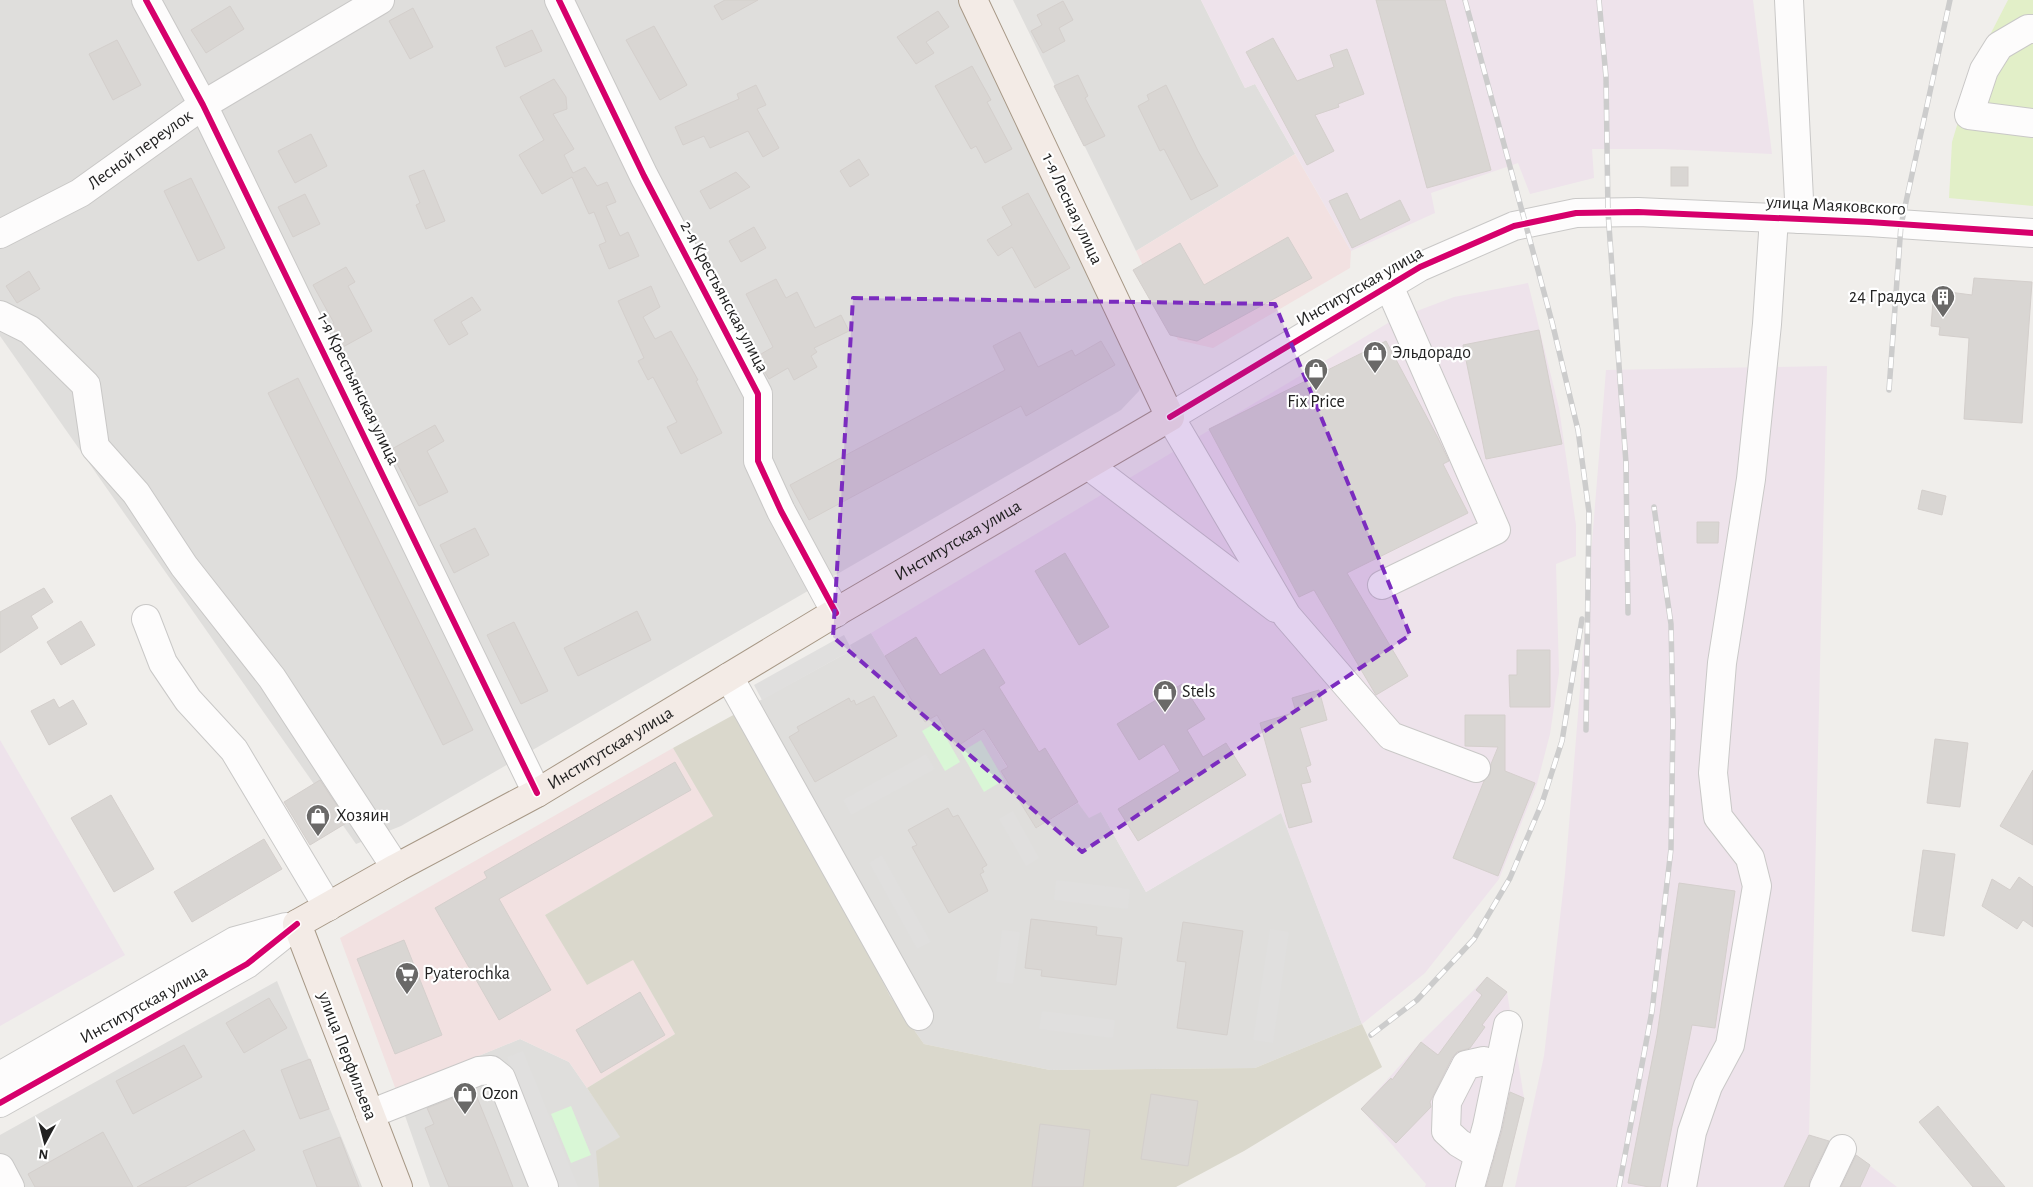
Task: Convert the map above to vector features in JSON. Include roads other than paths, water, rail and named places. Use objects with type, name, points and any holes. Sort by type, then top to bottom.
[{"type":"main road","name":"1-я Лесная улица","points":[[973,0],[1170,417]]},
{"type":"main road","name":"Институтская улица","points":[[297,924],[396,868],[537,793],[836,613],[1170,417]]},
{"type":"main road","name":"улица Перфильева","points":[[297,924],[398,1187]]},
{"type":"street","name":"1-я Крестьянская улица","points":[[146,0],[203,105],[537,793]]},
{"type":"street","name":"Лесной переулок","points":[[0,234],[80,193],[203,105],[380,0]]},
{"type":"street","name":"2-я Крестьянская улица","points":[[559,0],[644,176],[758,394],[758,461],[781,511],[836,613]]},
{"type":"street","points":[[1682,1187],[1692,1132],[1708,1086],[1730,1045],[1757,886],[1750,858],[1718,817],[1713,772],[1722,663],[1751,479],[1767,324],[1787,219],[1788,0]]},
{"type":"street","points":[[2033,29],[2028,29],[1999,46],[1984,70],[1969,116],[2033,123]]},
{"type":"street","name":"Институтская улица","points":[[1170,417],[1420,267],[1514,226],[1576,212],[1638,212]]},
{"type":"street","name":"улица Маяковского","points":[[1638,212],[2033,232]]},
{"type":"street","points":[[1382,585],[1496,530],[1389,286]]},
{"type":"street","points":[[0,315],[30,330],[86,385],[95,447],[136,493],[184,566],[272,678],[396,868]]},
{"type":"street","points":[[1170,417],[1287,616],[1391,736],[1476,768]]},
{"type":"street","points":[[1088,465],[1287,616]]},
{"type":"street","points":[[146,619],[163,663],[188,700],[234,750],[328,907]]},
{"type":"street","points":[[729,677],[920,1016]]},
{"type":"street","name":"Институтская улица","points":[[0,1076],[235,941],[297,924]]},
{"type":"street","name":"Институтская улица","points":[[0,1103],[247,964],[297,924]]},
{"type":"street","points":[[1470,1187],[1487,1126],[1508,1025]]},
{"type":"street","points":[[1479,1155],[1459,1143],[1446,1131],[1447,1102],[1466,1064],[1484,1061],[1499,1069]]},
{"type":"street","points":[[370,1114],[479,1071],[491,1070],[501,1078],[544,1187]]},
{"type":"street","points":[[1824,1187],[1842,1149]]},
{"type":"street","points":[[0,1168],[10,1187]]},
{"type":"railway","points":[[1465,0],[1552,322],[1578,430],[1589,512],[1586,730]]},
{"type":"railway","points":[[1599,0],[1606,77],[1608,212],[1626,463],[1628,613]]},
{"type":"railway","points":[[1889,390],[1901,225],[1950,0]]},
{"type":"railway","points":[[1619,1187],[1652,1011],[1671,849],[1673,720],[1671,624],[1654,507]]},
{"type":"railway","points":[[1371,1035],[1417,1000],[1474,939],[1510,878],[1542,803],[1562,741],[1582,619]]},
{"type":"place","name":"24 Градуса","points":[[1943,318]]},
{"type":"place","name":"Эльдорадо","points":[[1375,374]]},
{"type":"place","name":"Fix Price","points":[[1316,391]]},
{"type":"place","name":"Stels","points":[[1165,713]]},
{"type":"place","name":"Хозяин","points":[[318,837]]},
{"type":"place","name":"Pyaterochka","points":[[407,995]]},
{"type":"place","name":"Ozon","points":[[465,1115]]}]
